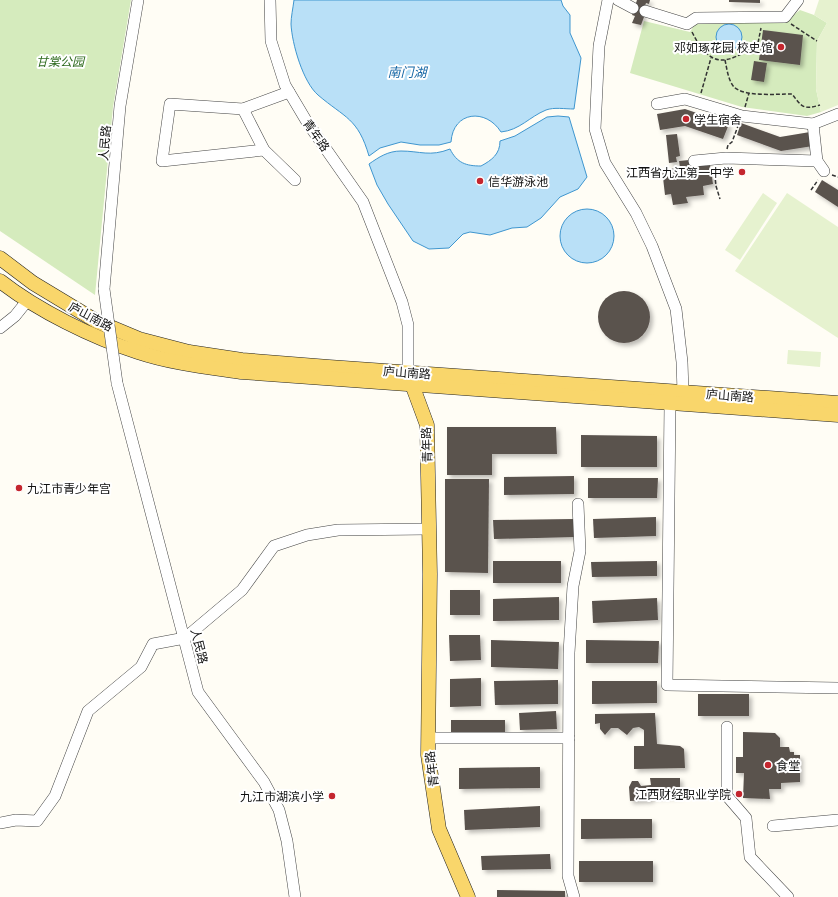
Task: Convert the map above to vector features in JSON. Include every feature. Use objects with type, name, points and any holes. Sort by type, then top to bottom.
[{"type":"main road","name":"庐山南路","points":[[0,258],[33,283],[96,321],[140,339],[189,352],[242,360],[410,379],[670,404],[838,415]]},
{"type":"main road","name":"庐山南路","points":[[0,281],[27,301],[92,334],[139,352],[186,363],[240,372],[683,392],[838,403]]},
{"type":"main road","name":"青年路","points":[[410,379],[427,425],[430,574],[428,755],[439,829],[468,897]]},
{"type":"street","name":"人民路","points":[[138,0],[120,106],[104,289],[117,383],[198,692],[264,782],[279,810],[287,841],[295,897]]},
{"type":"street","name":"青年路","points":[[270,0],[269,19],[271,41],[289,92],[307,122],[363,202],[402,302],[408,326],[410,379]]},
{"type":"street","points":[[608,0],[599,46],[595,129],[606,163],[636,212],[652,246],[676,309],[680,338],[683,392]]},
{"type":"street","points":[[618,0],[633,8]]},
{"type":"street","points":[[645,11],[687,24],[696,18],[786,16],[798,0]]},
{"type":"street","points":[[264,150],[162,161],[170,104],[243,109],[289,92]]},
{"type":"street","points":[[656,104],[685,99],[742,116],[813,124],[838,114]]},
{"type":"street","points":[[243,109],[264,150],[295,180]]},
{"type":"street","points":[[813,124],[817,161],[824,171]]},
{"type":"street","points":[[694,161],[726,158],[817,161]]},
{"type":"street","points":[[0,328],[15,316],[27,301]]},
{"type":"street","points":[[670,404],[667,685],[838,688]]},
{"type":"street","points":[[574,897],[568,876],[569,653],[573,586],[580,551],[578,504]]},
{"type":"street","points":[[0,823],[16,820],[37,821],[55,796],[88,711],[141,667],[153,644],[185,638],[242,590],[274,546],[307,535],[338,530],[428,529]]},
{"type":"street","points":[[728,727],[727,796],[746,818],[750,857],[788,897]]},
{"type":"street","points":[[428,738],[569,738]]},
{"type":"street","points":[[774,826],[838,820]]},
{"type":"path","points":[[786,16],[790,24],[817,41]]},
{"type":"path","points":[[687,24],[700,47],[711,58],[725,60],[739,57],[758,43],[762,17]]},
{"type":"path","points":[[698,103],[711,58]]},
{"type":"path","points":[[725,60],[728,76],[734,87],[749,93],[792,94],[801,107],[809,108],[820,105]]},
{"type":"path","points":[[726,158],[728,145],[732,142],[749,93]]},
{"type":"path","points":[[713,160],[716,186],[720,199]]},
{"type":"path","points":[[812,190],[824,171]]},
{"type":"green space","name":"甘棠公园","points":[[0,0],[131,0],[113,107],[95,295],[0,231]]},
{"type":"green space","points":[[819,0],[838,0],[838,105],[821,112],[816,89],[817,41],[827,23],[814,15]]},
{"type":"green space","points":[[800,10],[814,15],[827,23],[817,41],[816,89],[821,112],[807,116],[742,107],[630,73],[644,21],[690,32],[697,21],[784,22]]},
{"type":"green space","points":[[763,193],[777,203],[740,260],[725,250]]},
{"type":"green space","points":[[787,193],[838,227],[838,338],[735,271]]},
{"type":"green space","points":[[788,350],[821,352],[820,367],[787,364]]},
{"type":"water","name":"南门湖","points":[[294,0],[561,0],[563,6],[570,15],[570,33],[581,58],[574,109],[549,109],[514,129],[501,132],[495,124],[487,119],[479,116],[471,116],[458,124],[453,132],[451,142],[439,145],[420,145],[401,142],[380,148],[369,156],[365,143],[355,126],[343,114],[318,95],[303,72],[296,52],[292,32],[291,21]]},
{"type":"water","points":[[729,24],[738,28],[742,37],[738,46],[729,50],[720,46],[716,37],[720,28]]},
{"type":"water","name":"信华游泳池","points":[[547,117],[569,117],[587,177],[578,189],[560,197],[541,218],[527,227],[512,228],[490,235],[470,232],[463,234],[449,248],[429,249],[413,241],[377,185],[369,164],[392,152],[437,153],[450,149],[456,158],[462,163],[481,166],[495,156],[499,150],[500,141],[515,136]]},
{"type":"water","name":"信华游泳池","points":[[582,209],[592,209],[602,213],[610,221],[614,231],[614,241],[610,251],[602,259],[592,263],[582,263],[572,259],[564,251],[560,241],[560,231],[564,221],[572,213]]},
{"type":"building","points":[[637,0],[650,0],[649,4],[646,3],[641,25],[632,23],[635,16],[632,15]]},
{"type":"building","points":[[729,0],[760,0],[760,3],[729,2]]},
{"type":"building","name":"邓如琢花园 校史馆","points":[[763,30],[803,35],[800,65],[759,60]]},
{"type":"building","points":[[754,61],[767,63],[764,82],[751,80]]},
{"type":"building","name":"学生宿舍","points":[[685,109],[729,124],[723,139],[685,126],[660,130],[657,114]]},
{"type":"building","name":"学生宿舍","points":[[741,123],[780,137],[810,132],[813,146],[781,151],[737,135]]},
{"type":"building","points":[[677,134],[680,156],[676,157],[677,162],[669,163],[666,135]]},
{"type":"building","points":[[689,160],[689,167],[710,165],[713,184],[703,186],[704,195],[686,197],[688,203],[673,205],[671,194],[665,195],[662,169],[680,168],[679,161]]},
{"type":"building","points":[[822,180],[838,190],[838,207],[815,192]]},
{"type":"building","points":[[619,291],[629,291],[643,298],[650,312],[650,322],[643,336],[629,343],[619,343],[609,339],[602,332],[598,322],[598,312],[602,302],[609,295]]},
{"type":"building","points":[[447,427],[556,427],[557,454],[492,454],[492,475],[447,475]]},
{"type":"building","points":[[581,435],[657,436],[657,467],[581,467]]},
{"type":"building","points":[[574,476],[574,494],[504,495],[504,477]]},
{"type":"building","points":[[588,478],[658,478],[657,498],[588,498]]},
{"type":"building","points":[[445,479],[489,479],[488,573],[445,572]]},
{"type":"building","points":[[656,517],[656,536],[594,538],[593,519]]},
{"type":"building","points":[[574,519],[575,537],[494,539],[493,520]]},
{"type":"building","points":[[493,561],[561,561],[561,583],[493,583]]},
{"type":"building","points":[[657,561],[657,576],[592,577],[591,562]]},
{"type":"building","points":[[450,590],[480,590],[480,615],[450,615]]},
{"type":"building","points":[[559,597],[559,620],[493,621],[493,599]]},
{"type":"building","points":[[657,598],[658,620],[593,623],[592,601]]},
{"type":"building","points":[[449,635],[480,635],[481,660],[450,661]]},
{"type":"building","points":[[491,640],[559,642],[558,669],[491,667]]},
{"type":"building","points":[[586,640],[659,641],[658,663],[586,663]]},
{"type":"building","points":[[481,678],[481,706],[450,707],[450,679]]},
{"type":"building","points":[[558,680],[558,704],[495,705],[494,681]]},
{"type":"building","points":[[592,681],[657,681],[657,703],[592,704]]},
{"type":"building","points":[[698,694],[749,694],[749,716],[698,716]]},
{"type":"building","points":[[556,711],[557,729],[520,730],[519,713]]},
{"type":"building","points":[[655,713],[657,744],[680,746],[684,749],[685,768],[634,769],[634,746],[644,746],[644,730],[639,727],[633,728],[627,735],[618,728],[611,728],[605,735],[600,729],[600,723],[595,724],[595,714]]},
{"type":"building","points":[[451,720],[505,720],[505,734],[451,734]]},
{"type":"building","name":"食堂","points":[[743,732],[775,733],[780,738],[780,747],[789,747],[790,752],[794,752],[794,755],[800,755],[800,782],[781,783],[781,789],[769,789],[770,799],[743,798],[744,773],[736,773],[736,757],[743,757]]},
{"type":"building","points":[[540,767],[540,788],[459,789],[459,768]]},
{"type":"building","points":[[650,778],[680,778],[680,796],[651,797],[651,800],[630,801],[629,787],[632,781],[638,781],[641,786],[651,785]]},
{"type":"building","points":[[540,806],[540,827],[465,830],[464,810]]},
{"type":"building","points":[[581,819],[652,819],[652,838],[581,839]]},
{"type":"building","points":[[550,854],[551,869],[482,870],[481,856]]},
{"type":"building","points":[[579,861],[653,861],[653,882],[579,882]]},
{"type":"building","points":[[497,890],[565,891],[565,897],[497,897]]},
{"type":"place","name":"邓如琢花园 校史馆","points":[[781,47]]},
{"type":"place","name":"学生宿舍","points":[[686,119]]},
{"type":"place","name":"江西省九江第一中学","points":[[742,172]]},
{"type":"place","name":"信华游泳池","points":[[480,181]]},
{"type":"place","name":"九江市青少年宫","points":[[19,488]]},
{"type":"place","name":"食堂","points":[[768,765]]},
{"type":"place","name":"江西财经职业学院","points":[[739,794]]},
{"type":"place","name":"九江市湖滨小学","points":[[332,796]]}]
